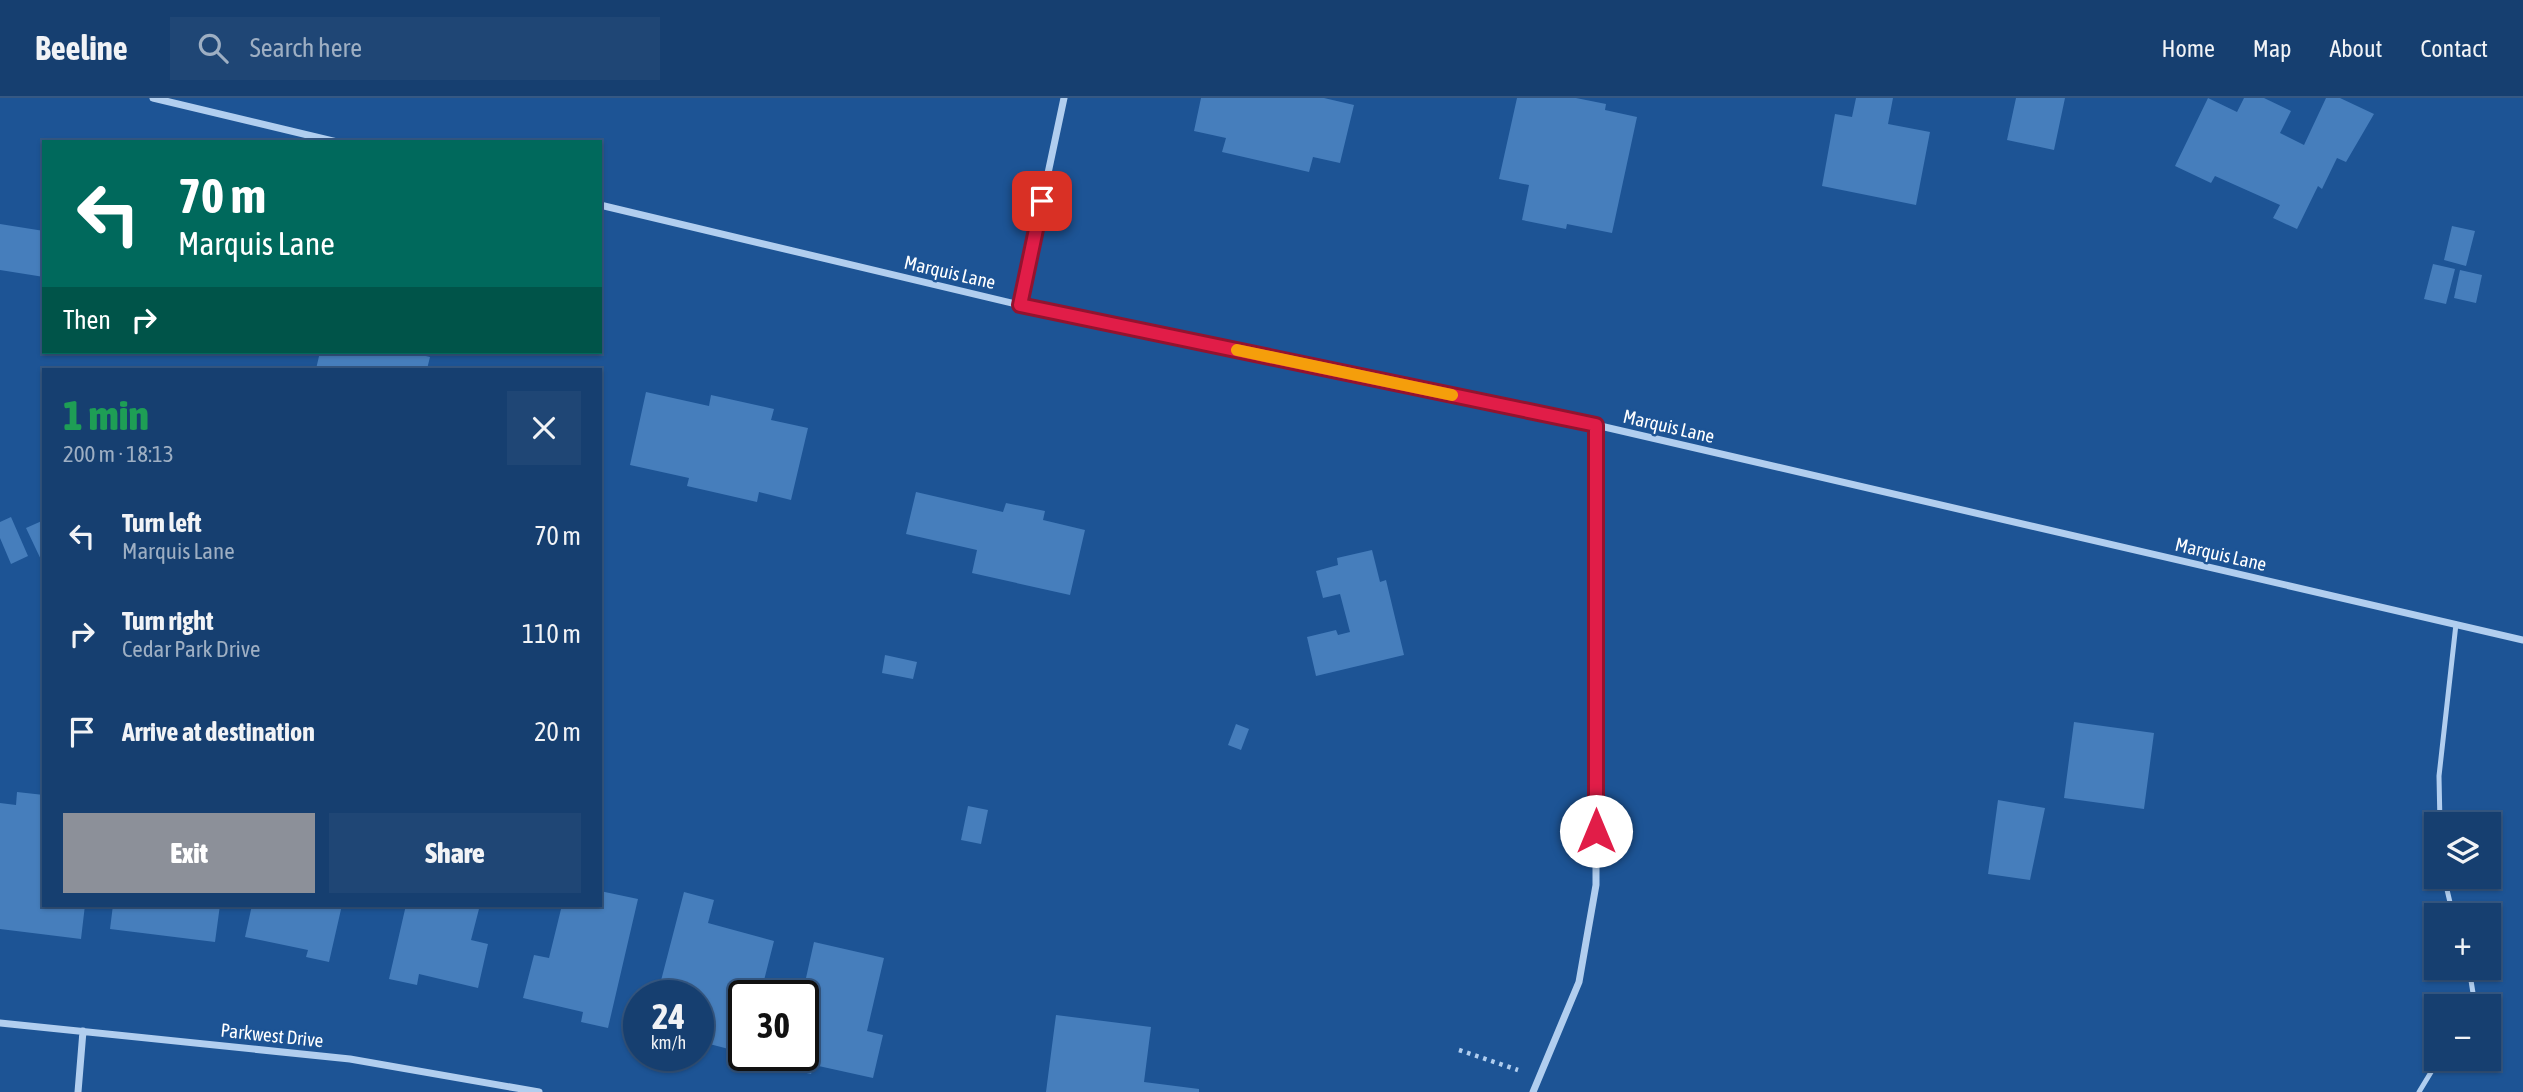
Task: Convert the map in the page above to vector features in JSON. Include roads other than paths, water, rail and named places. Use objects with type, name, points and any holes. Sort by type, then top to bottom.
[{"type":"street","points":[[153,98],[329,140]]},
{"type":"street","points":[[1020,305],[1064,98]]},
{"type":"street","name":"Marquis Lane","points":[[602,205],[1020,305],[1596,425],[2523,640]]},
{"type":"street","points":[[1533,1092],[1579,982],[1596,885],[1596,425]]},
{"type":"street","name":"Parkwest Drive","points":[[0,1023],[350,1059],[539,1092]]},
{"type":"street","points":[[78,1092],[83,1031]]},
{"type":"lane","points":[[2440,812],[2439,776],[2456,624]]},
{"type":"lane","points":[[2419,1092],[2432,1071]]}]
